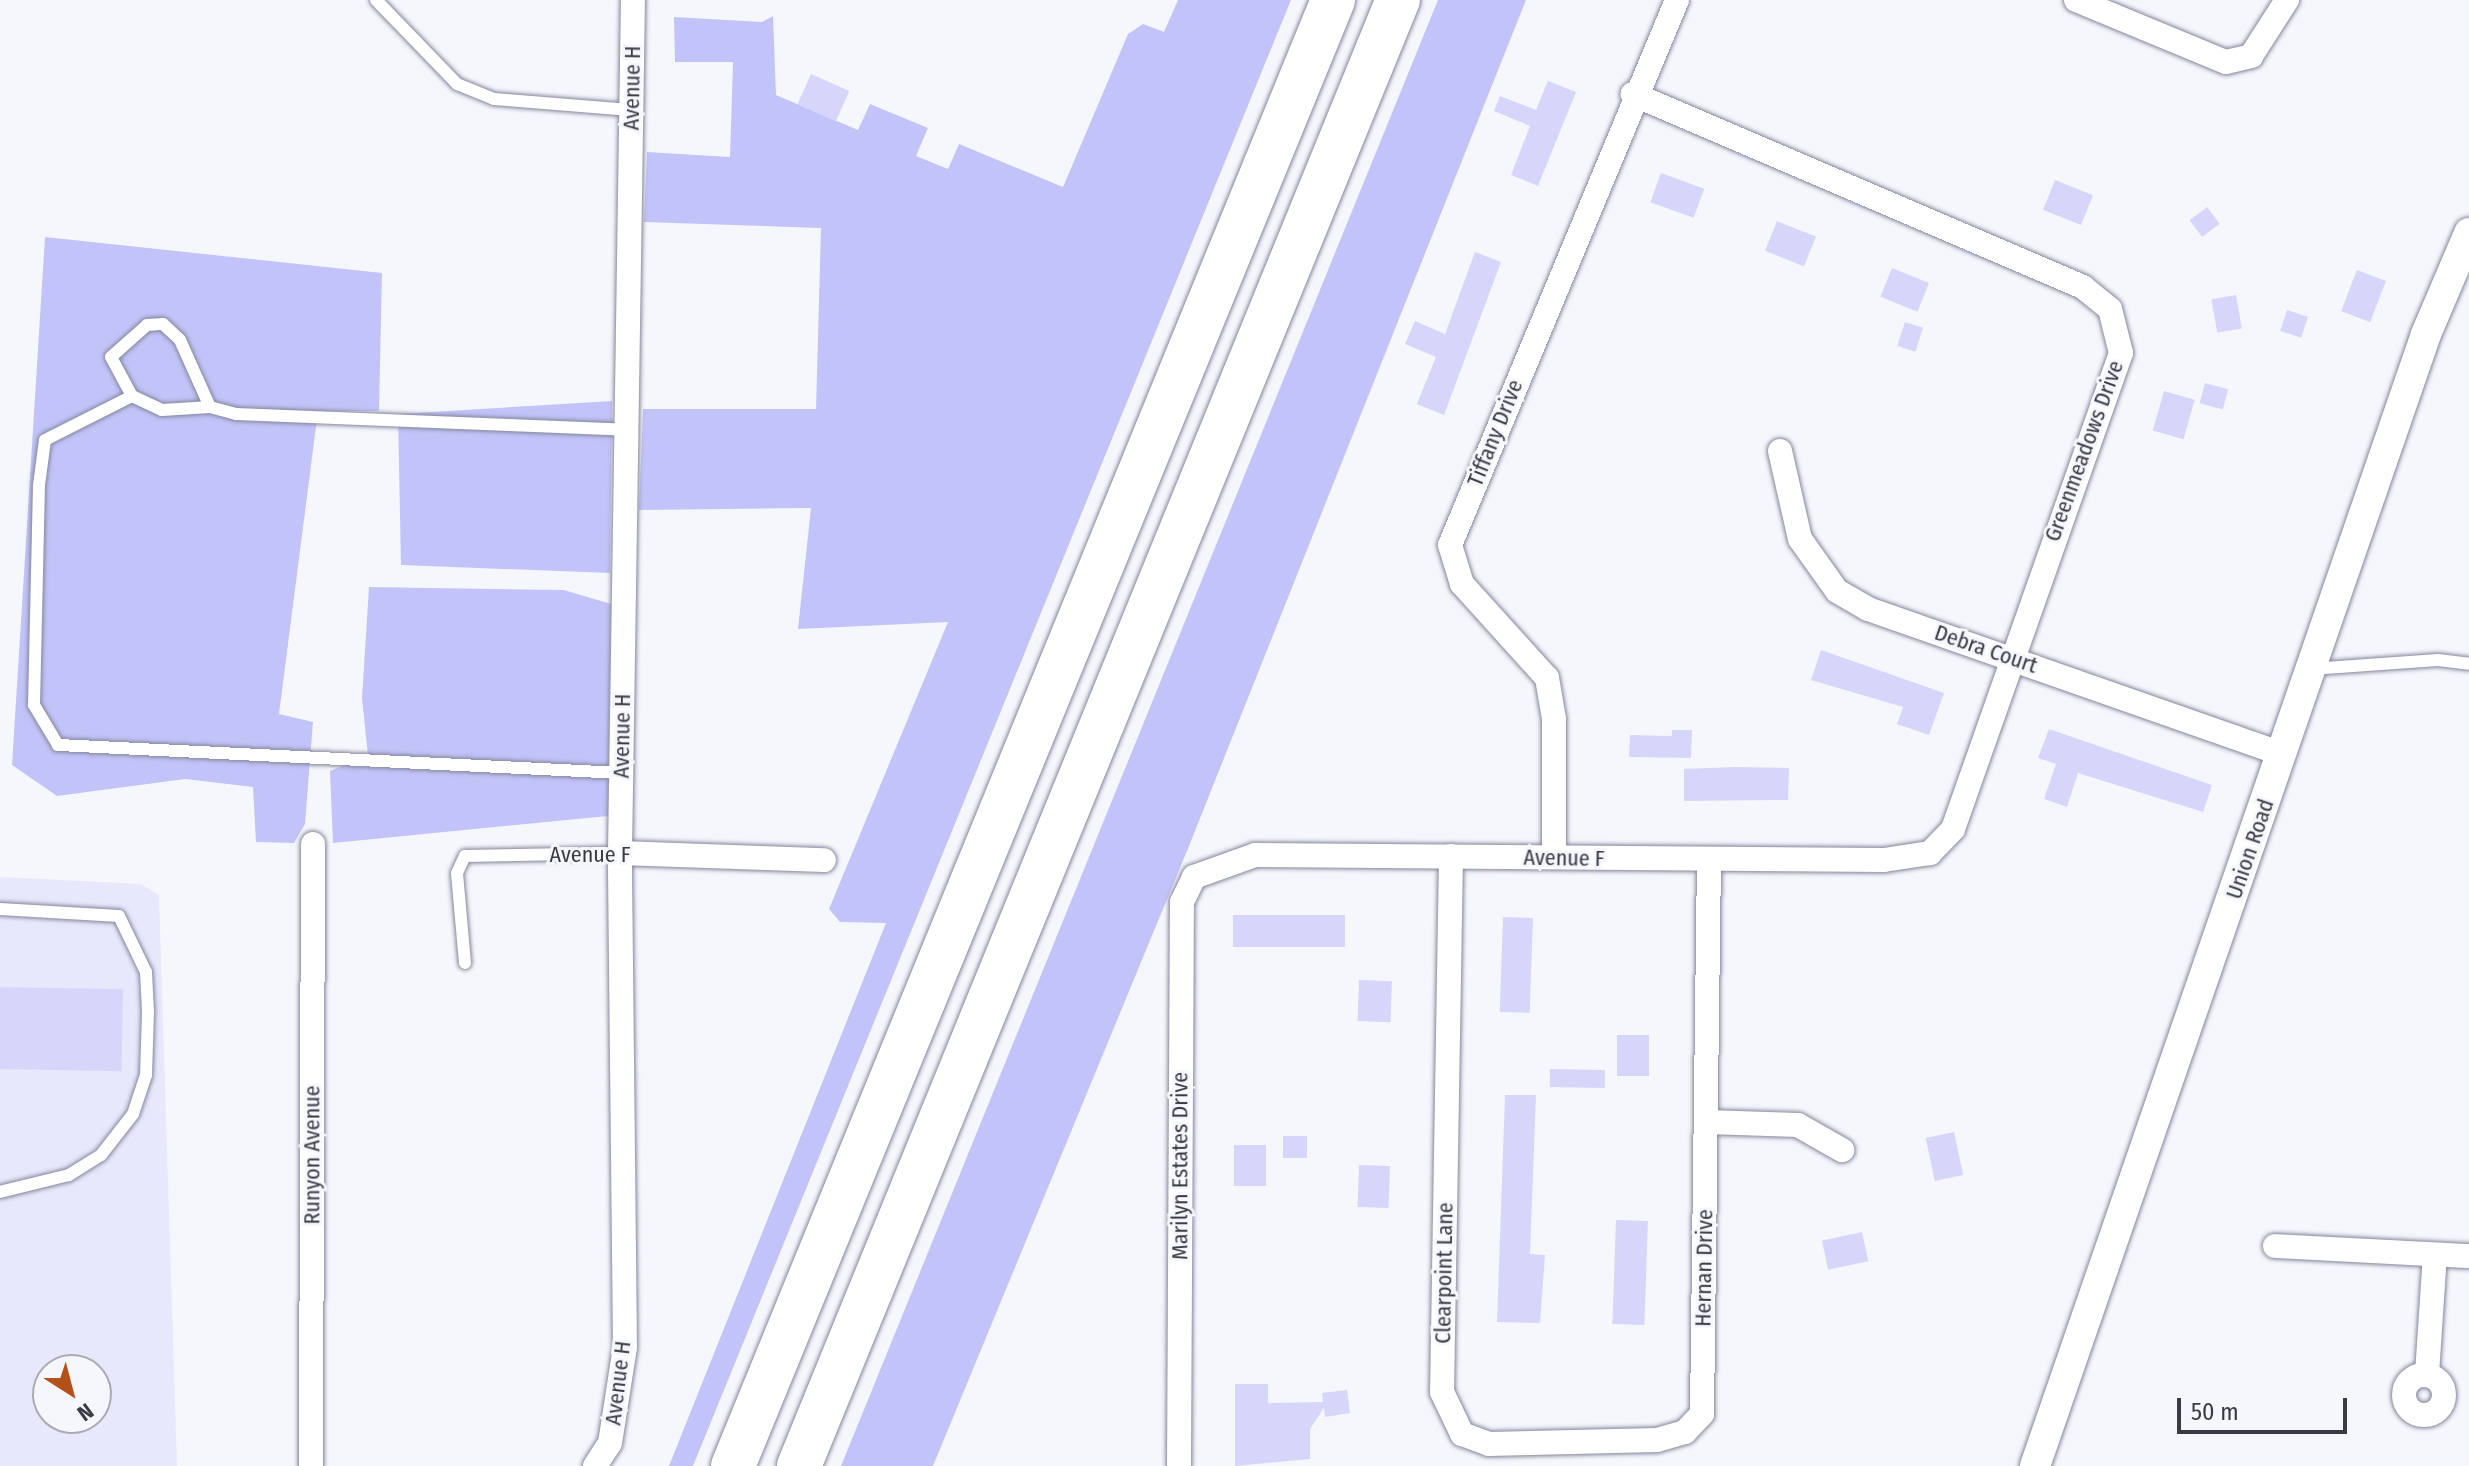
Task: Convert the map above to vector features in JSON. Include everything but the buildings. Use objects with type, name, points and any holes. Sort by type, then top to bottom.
[{"type":"highway","points":[[733,1466],[1333,0]]},
{"type":"highway","points":[[799,1466],[1398,0]]},
{"type":"street","name":"Avenue H","points":[[595,1466],[610,1443],[625,1347],[620,853],[633,0]]},
{"type":"street","name":"Tiffany Drive","points":[[1554,857],[1547,678],[1462,584],[1450,545],[1633,94],[1677,0]]},
{"type":"street","points":[[2076,0],[2226,62],[2251,56],[2287,0]]},
{"type":"street","name":"Greenmeadows Drive","points":[[1633,94],[2083,287],[2110,309],[2121,353],[2009,656],[1953,829],[1930,853]]},
{"type":"street","name":"Union Road","points":[[2035,1466],[2426,334],[2469,233]]},
{"type":"street","name":"Debra Court","points":[[1780,451],[1800,539],[1837,591],[1868,609],[2283,754]]},
{"type":"street","name":"Runyon Avenue","points":[[311,1466],[313,844]]},
{"type":"street","name":"Avenue F","points":[[620,853],[824,860]]},
{"type":"street","name":"Avenue F","points":[[1199,872],[1255,855],[1884,860],[1930,853]]},
{"type":"street","name":"Clearpoint Lane","points":[[1451,856],[1442,1392],[1451,1420],[1462,1434],[1489,1444],[1627,1441],[1685,1432],[1702,1414]]},
{"type":"street","name":"Hernan Drive","points":[[1702,1414],[1709,860]]},
{"type":"street","name":"Marilyn Estates Drive","points":[[1179,1466],[1182,902],[1199,872]]},
{"type":"street","points":[[1707,1122],[1798,1125],[1842,1150]]},
{"type":"street","points":[[2275,1246],[2469,1256]]},
{"type":"street","points":[[2427,1374],[2435,1255]]},
{"type":"lane","points":[[376,0],[457,84],[494,99],[631,110]]},
{"type":"lane","points":[[210,407],[196,368],[163,324],[127,337],[111,357],[132,396],[162,410],[210,407],[302,419],[627,430]]},
{"type":"lane","points":[[132,396],[45,440],[34,705],[58,745],[621,773]]},
{"type":"lane","points":[[2311,669],[2438,660],[2469,664]]},
{"type":"lane","name":"Avenue F","points":[[465,963],[457,873],[465,856],[620,853]]},
{"type":"lane","points":[[0,909],[119,916],[146,972],[148,1012],[146,1075],[133,1114],[101,1155],[69,1175],[0,1192]]},
{"type":"shaded area","points":[[1178,0],[1291,0],[693,1466],[669,1466],[886,923],[840,922],[829,909],[948,622],[798,629],[811,508],[639,510],[643,409],[816,409],[821,228],[644,222],[647,152],[730,157],[733,62],[675,62],[674,17],[762,22],[773,16],[776,95],[858,130],[870,104],[928,128],[916,156],[948,169],[959,144],[1063,187],[1128,34],[1143,24],[1164,32]]},
{"type":"shaded area","points":[[1438,0],[1526,0],[1189,846],[933,1466],[841,1466]]},
{"type":"shaded area","points":[[45,237],[382,273],[379,411],[318,411],[279,714],[313,722],[305,824],[294,843],[256,842],[253,787],[185,779],[57,796],[12,765]]},
{"type":"shaded area","points":[[612,401],[610,573],[401,565],[398,414]]},
{"type":"shaded area","points":[[369,587],[564,590],[611,604],[608,816],[333,843],[330,771],[368,756],[362,698]]},
{"type":"shaded area","points":[[0,877],[141,884],[159,895],[177,1466],[0,1466]]}]
